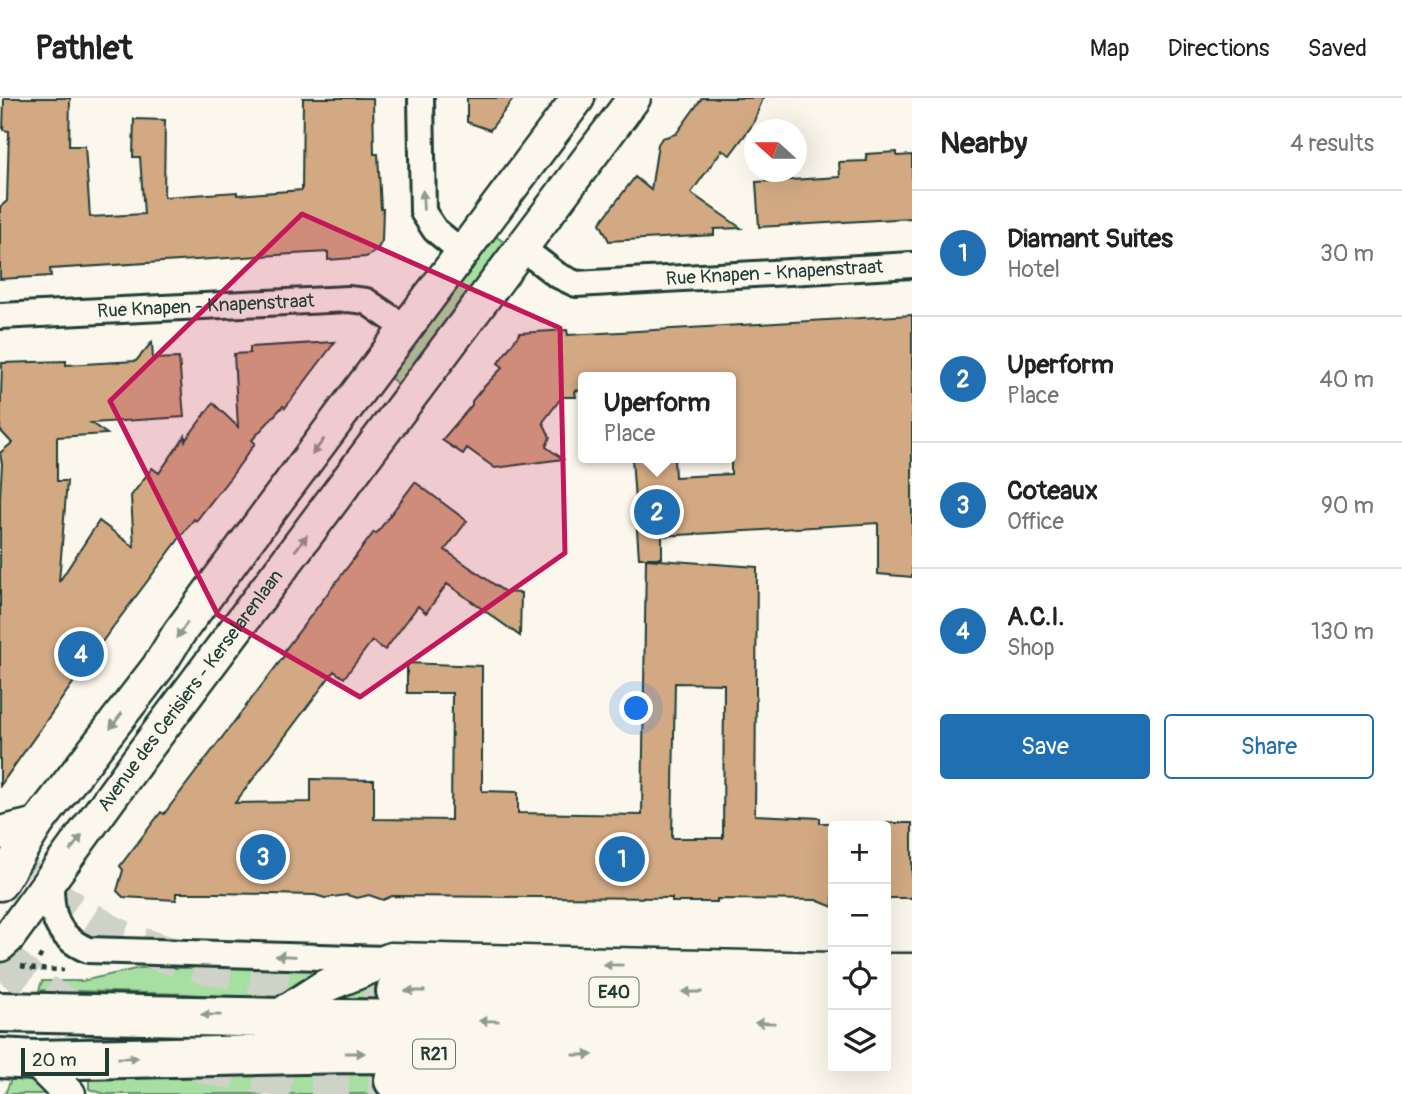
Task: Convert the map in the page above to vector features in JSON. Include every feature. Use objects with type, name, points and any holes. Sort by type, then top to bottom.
[{"type":"main road","name":"E40","points":[[393,975],[828,993]]},
{"type":"main road","points":[[891,993],[912,993]]},
{"type":"main road","name":"R21","points":[[0,1012],[333,1019],[828,1024]]},
{"type":"main road","points":[[891,1025],[912,1026]]},
{"type":"main road","name":"R21","points":[[18,1059],[349,1053],[828,1057]]},
{"type":"main road","points":[[891,1057],[912,1057]]},
{"type":"main road","points":[[394,1080],[912,1088]]},
{"type":"street","points":[[421,98],[423,212],[435,230],[462,252]]},
{"type":"street","name":"Avenue des Cerisiers - Kerselarenlaan","points":[[0,884],[37,824],[158,667],[179,633],[404,327],[578,98]]},
{"type":"street","name":"Avenue des Cerisiers - Kerselarenlaan","points":[[0,945],[8,938],[634,98]]},
{"type":"street","name":"Rue Knapen - Knapenstraat","points":[[522,248],[557,275],[576,284],[912,265]]},
{"type":"street","name":"Rue Knapen - Knapenstraat","points":[[0,316],[348,299],[366,301],[404,327]]},
{"type":"street","points":[[346,409],[382,436]]},
{"type":"street","points":[[0,833],[37,824]]},
{"type":"street","points":[[51,877],[50,902],[61,932],[71,943],[88,950],[393,975],[828,970]]},
{"type":"street","points":[[891,970],[912,970]]},
{"type":"street","points":[[279,1016],[326,986],[393,975]]},
{"type":"street","points":[[18,1059],[69,1094]]},
{"type":"highlighted area","points":[[302,214],[560,328],[565,553],[360,697],[218,615],[110,401]]},
{"type":"green space","points":[[494,235],[511,247],[404,389],[388,376]]},
{"type":"green space","points":[[140,968],[329,968],[282,998],[273,1000],[187,994],[39,990],[42,981],[82,981]]},
{"type":"green space","points":[[395,978],[395,1004],[323,1003],[359,983]]},
{"type":"green space","points":[[395,1070],[393,1094],[105,1094],[89,1089],[89,1078],[93,1075]]},
{"type":"green space","points":[[13,1074],[28,1079],[46,1094],[5,1094]]},
{"type":"building","points":[[4,98],[70,98],[69,146],[85,146],[90,217],[144,214],[140,157],[133,157],[134,119],[165,120],[164,197],[302,190],[303,98],[373,98],[374,154],[378,154],[383,209],[382,241],[377,250],[366,257],[328,260],[328,252],[293,254],[50,269],[51,276],[0,279],[0,207],[7,201],[9,131],[3,130]]},
{"type":"building","points":[[467,98],[514,98],[490,130],[467,122]]},
{"type":"building","points":[[702,98],[763,98],[755,119],[744,119],[744,136],[730,155],[722,150],[691,193],[741,228],[714,229],[714,235],[609,241],[600,223],[635,177],[651,190],[658,144],[662,138],[676,134]]},
{"type":"building","points":[[897,152],[897,156],[912,155],[912,218],[759,227],[756,182],[807,182],[807,179],[840,177],[839,162],[867,161],[866,154]]},
{"type":"building","points":[[912,315],[912,577],[878,574],[878,523],[662,536],[662,558],[639,558],[632,463],[674,463],[675,477],[731,474],[731,463],[736,463],[736,372],[578,372],[576,397],[562,397],[543,422],[550,437],[546,447],[563,459],[495,468],[467,448],[463,454],[442,440],[472,405],[481,390],[503,367],[498,363],[520,333],[567,330],[568,335]]},
{"type":"building","points":[[152,342],[153,359],[179,358],[184,417],[91,423],[107,434],[57,437],[57,481],[67,481],[59,582],[99,521],[134,547],[131,496],[152,468],[159,473],[213,403],[238,427],[234,354],[250,353],[250,347],[335,342],[285,408],[283,406],[252,440],[255,443],[233,474],[196,521],[194,519],[107,635],[0,786],[0,453],[12,443],[0,430],[2,363],[66,361],[66,365],[136,361]]},
{"type":"building","points":[[415,482],[467,521],[445,550],[505,592],[521,593],[520,636],[447,584],[426,613],[418,606],[385,650],[372,641],[344,678],[334,671],[235,803],[311,802],[311,779],[374,780],[374,819],[451,820],[452,693],[407,693],[407,663],[482,666],[482,791],[518,792],[518,813],[642,815],[646,559],[757,567],[755,815],[820,818],[820,823],[828,823],[828,905],[816,900],[717,899],[717,902],[672,902],[672,898],[392,896],[383,900],[369,895],[357,898],[347,895],[325,898],[315,895],[215,893],[176,893],[176,900],[123,897],[117,891],[123,870],[120,866],[161,812],[164,814],[374,532],[376,534]],"holes":[[[675,683],[724,684],[723,838],[672,838]]]},
{"type":"building","points":[[891,823],[912,823],[912,898],[891,898]]},
{"type":"tunnel","points":[[0,851],[25,876],[64,905],[102,929],[153,950],[186,960],[255,974],[396,991]]},
{"type":"tunnel","points":[[0,957],[42,992],[109,1033],[166,1055],[220,1068],[302,1082],[394,1080]]},
{"type":"place","name":"Uperform","points":[[657,512]]},
{"type":"place","name":"A.C.I.","points":[[81,654]]},
{"type":"place","name":"Coteaux","points":[[263,857]]},
{"type":"place","name":"Diamant Suites","points":[[622,859]]}]
